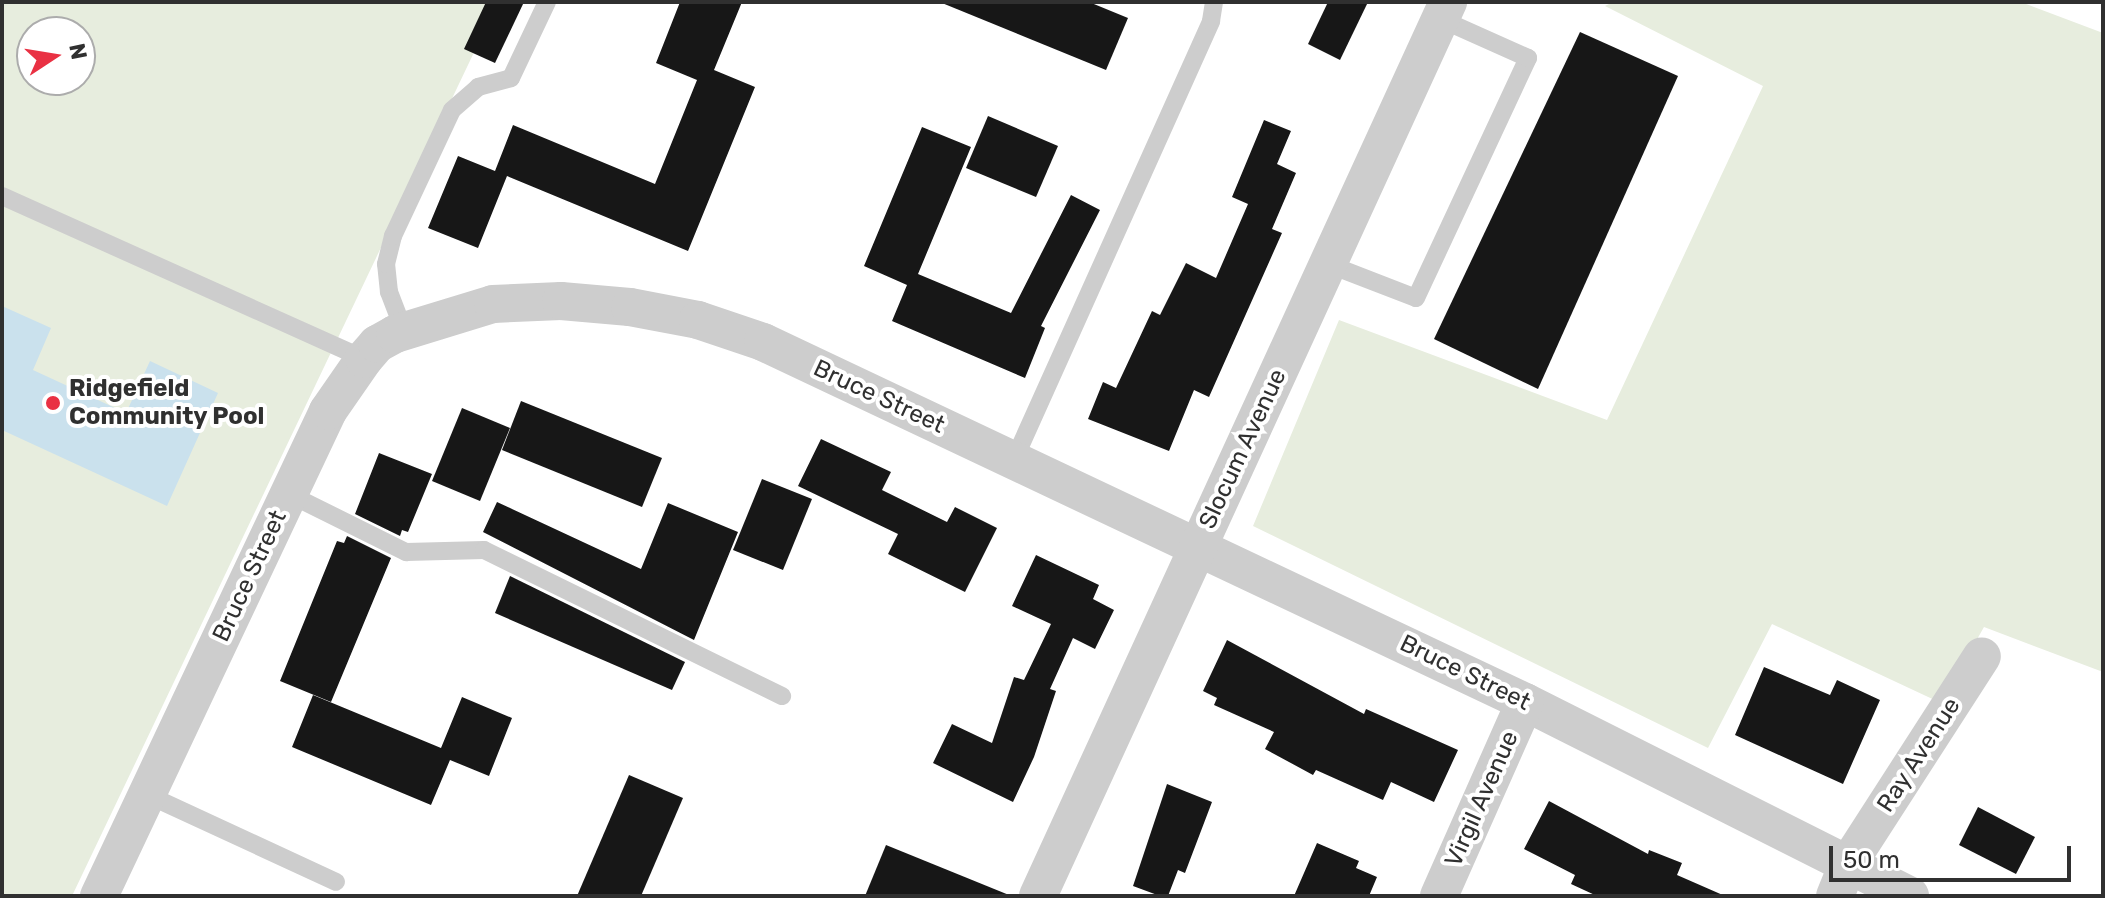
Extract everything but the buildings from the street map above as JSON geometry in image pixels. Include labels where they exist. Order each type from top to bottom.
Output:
[{"type":"street","name":"Slocum Avenue","points":[[1038,896],[1444,10]]},
{"type":"street","name":"Bruce Street","points":[[99,896],[328,411],[364,359],[377,344],[404,331],[493,304],[548,302],[630,307],[698,320],[763,342],[1525,702],[1841,880],[1910,896]]},
{"type":"street","name":"Ray Avenue","points":[[1841,880],[1982,656]]},
{"type":"street","name":"Virgil Avenue","points":[[1439,896],[1525,702]]},
{"type":"lane","points":[[404,331],[389,292],[386,264],[393,236],[452,110],[478,87],[511,78],[547,2]]},
{"type":"lane","points":[[1014,460],[1211,21],[1214,2]]},
{"type":"lane","points":[[1328,264],[1416,298],[1528,58],[1444,10]]},
{"type":"lane","points":[[2,196],[364,359]]},
{"type":"lane","points":[[289,494],[406,552],[484,550],[782,696]]},
{"type":"lane","points":[[148,795],[336,882]]},
{"type":"green space","points":[[2,2],[498,2],[72,896],[2,896]]},
{"type":"green space","points":[[1613,2],[2021,2],[2103,33],[2103,672],[1984,627],[1941,703],[1772,624],[1708,748],[1253,526],[1339,320],[1607,420],[1763,86],[1605,6]]},
{"type":"water","name":"Ridgefield Community Pool","points":[[2,306],[51,328],[33,370],[126,413],[150,361],[218,393],[167,506],[2,430]]},
{"type":"place","name":"Ridgefield Community Pool","points":[[53,403]]}]
